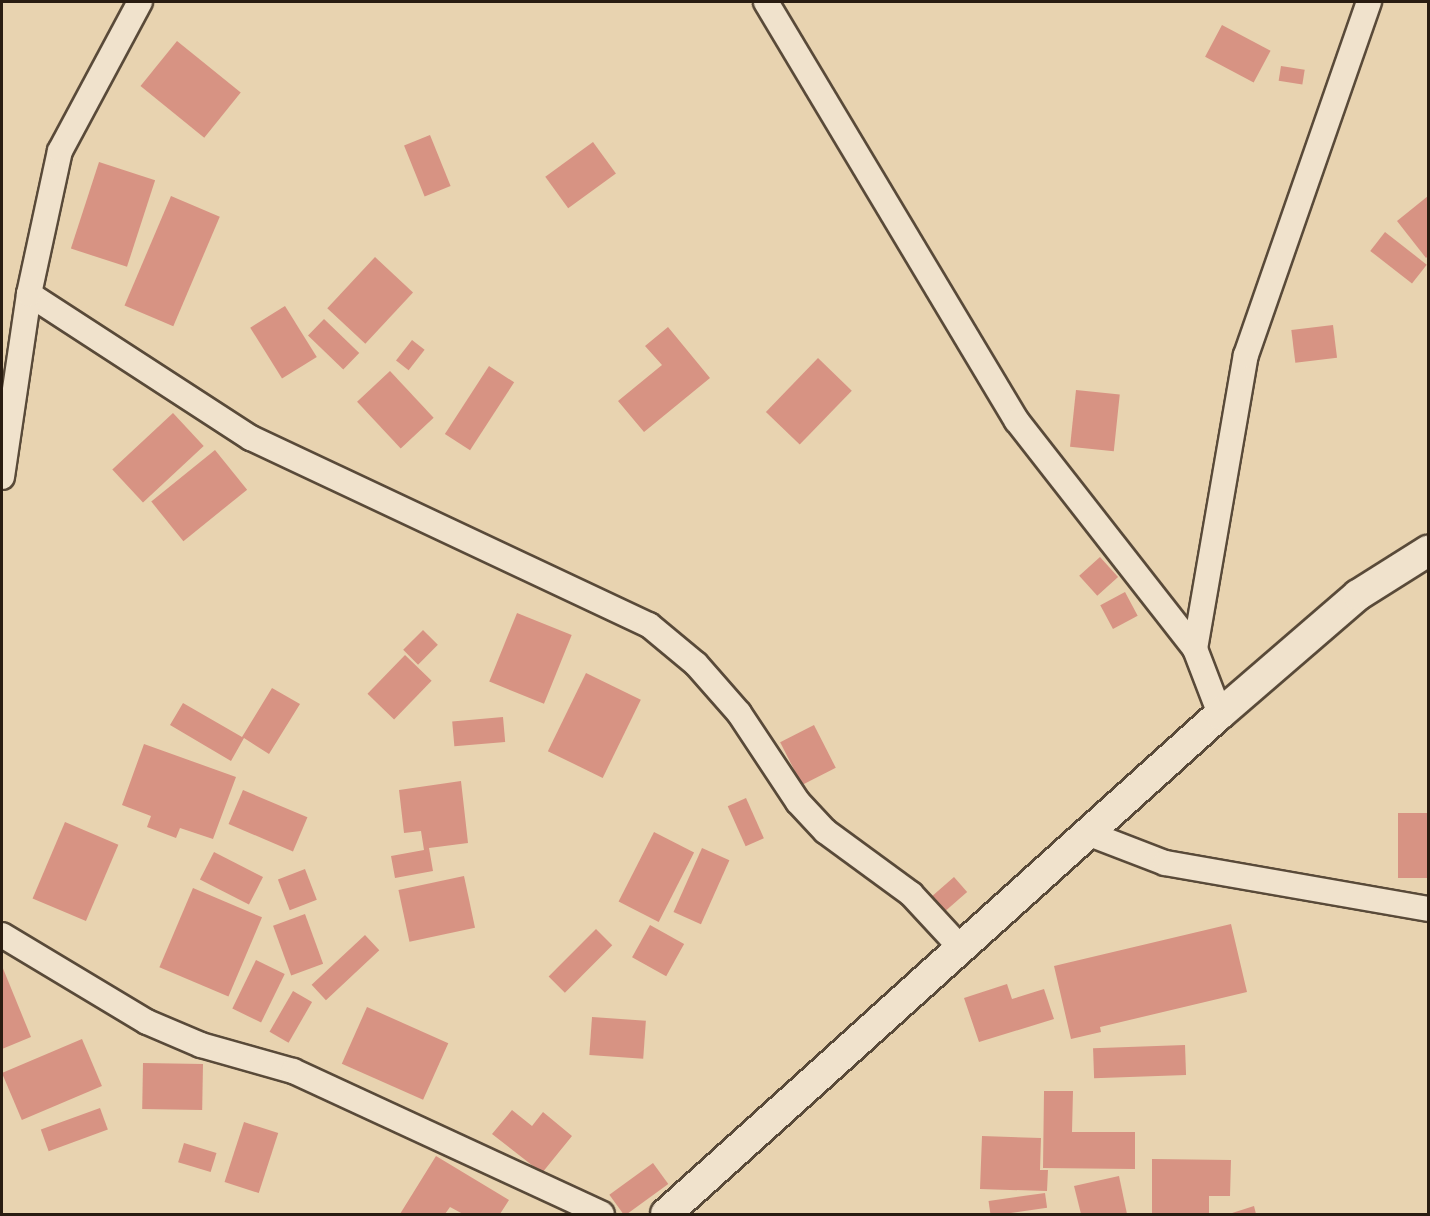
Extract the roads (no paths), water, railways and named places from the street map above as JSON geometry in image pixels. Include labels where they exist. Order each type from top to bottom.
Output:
[{"type":"street","points":[[2,477],[29,294],[60,151],[140,2]]},
{"type":"street","points":[[766,2],[1017,422],[1195,649],[1220,714]]},
{"type":"street","points":[[1195,649],[1246,355],[1369,2]]},
{"type":"street","points":[[29,294],[251,438],[649,626],[696,664],[739,713],[798,802],[825,831],[911,894],[961,948]]},
{"type":"street","points":[[666,1215],[1090,834],[1220,714],[1358,596],[1428,552]]},
{"type":"street","points":[[1090,834],[1165,863],[1428,909]]},
{"type":"street","points":[[2,934],[147,1022],[201,1045],[293,1071],[603,1215]]}]
